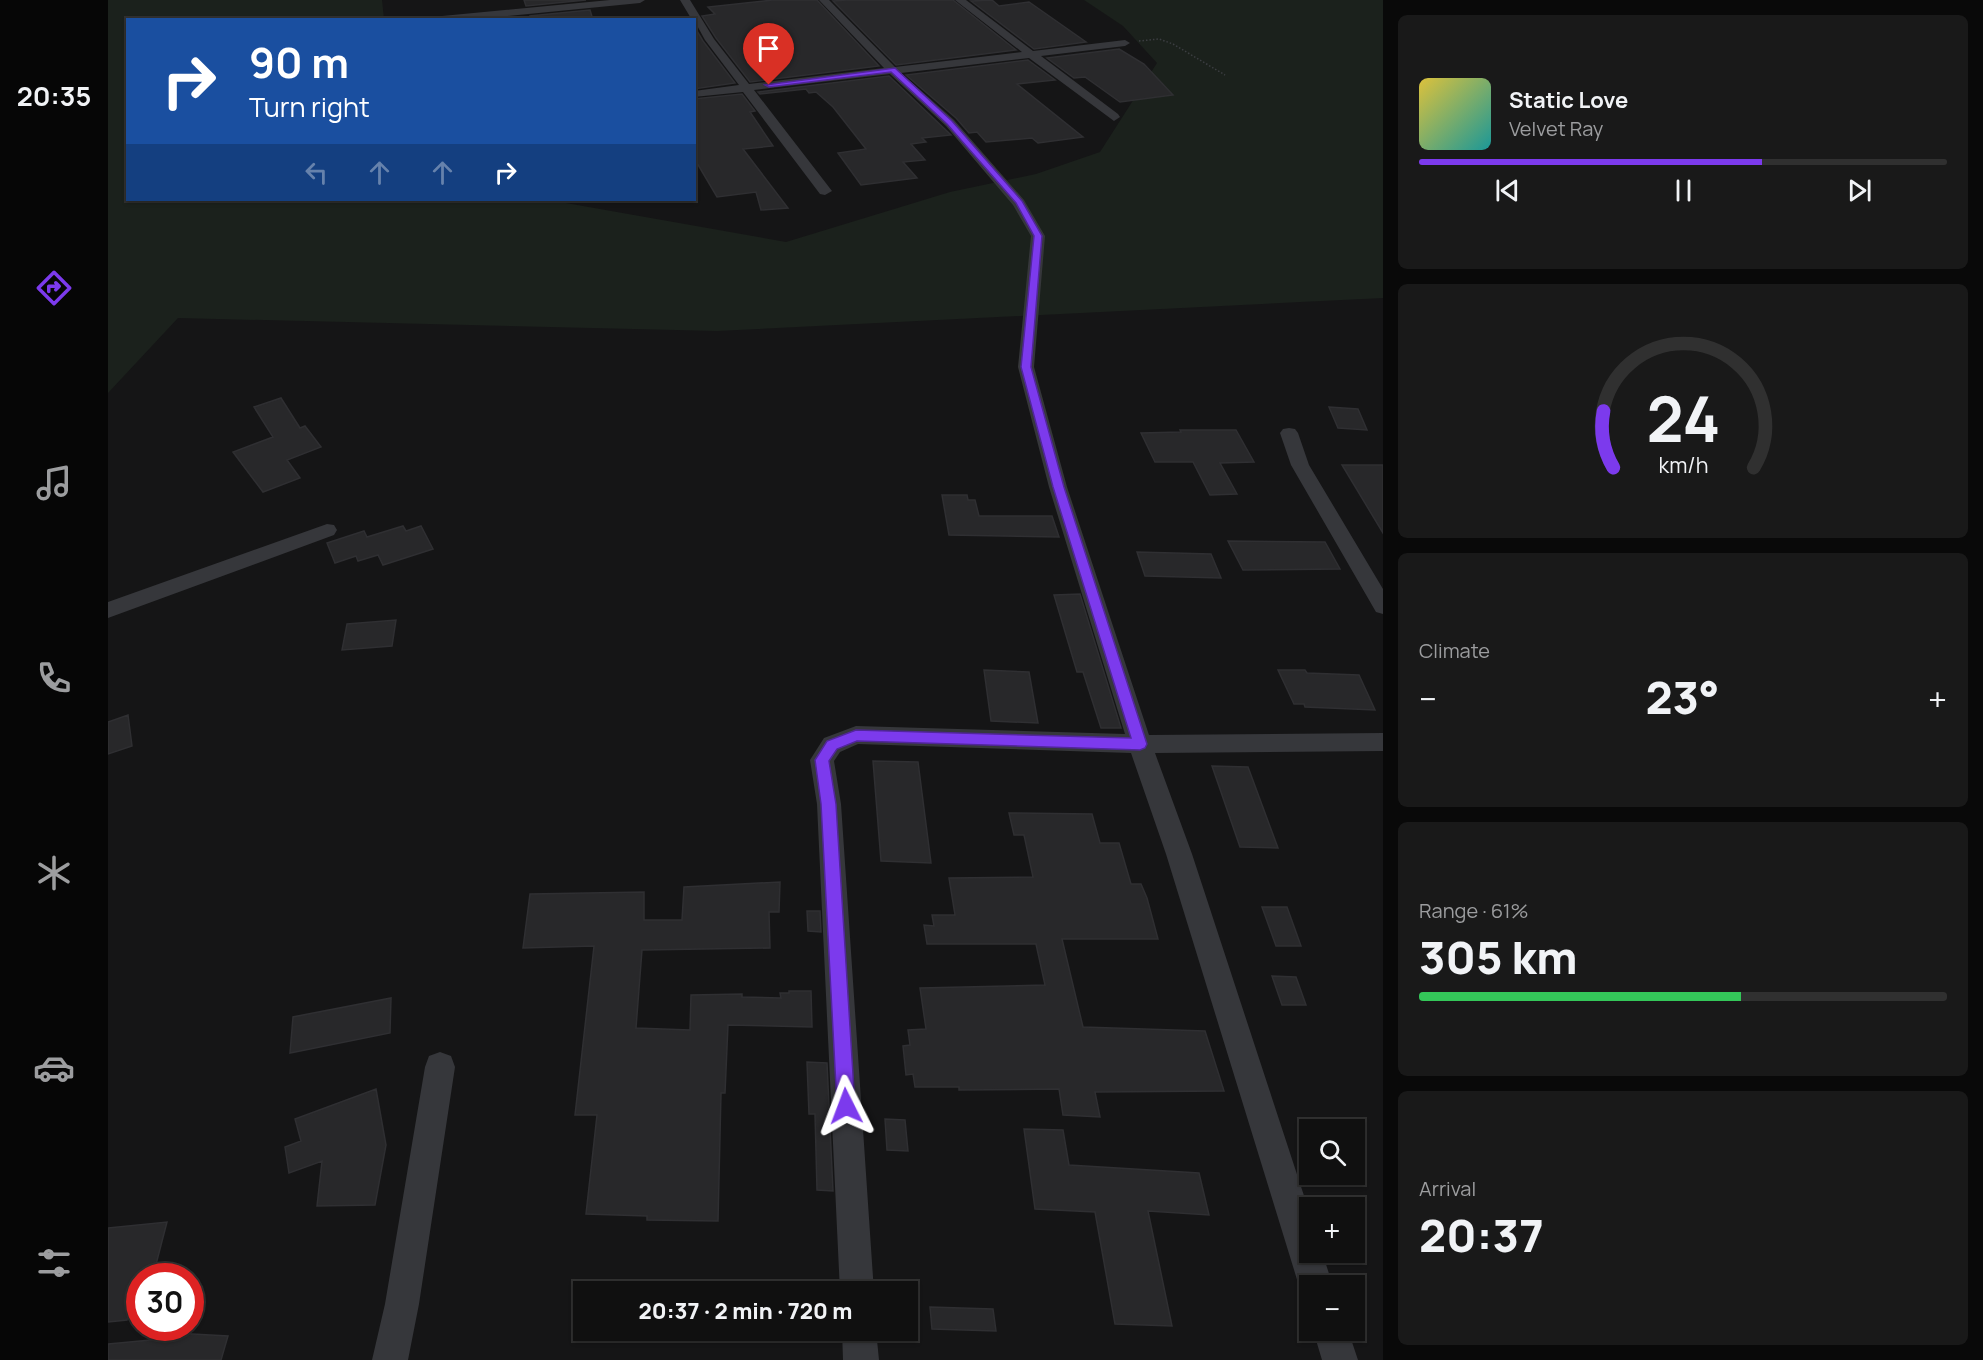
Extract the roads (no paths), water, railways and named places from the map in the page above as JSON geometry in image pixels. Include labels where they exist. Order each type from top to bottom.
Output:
[{"type":"street","points":[[494,0],[497,13]]},
{"type":"street","points":[[451,18],[640,0]]},
{"type":"street","points":[[685,0],[710,39],[825,191]]},
{"type":"street","points":[[824,0],[892,70],[950,123],[1019,202],[1038,236],[1026,367],[1058,487],[1140,744],[1179,854],[1313,1275]]},
{"type":"street","points":[[960,0],[1114,117]]},
{"type":"street","points":[[696,41],[710,39]]},
{"type":"street","points":[[696,93],[1125,43]]},
{"type":"street","points":[[1289,432],[1300,465],[1383,607]]},
{"type":"street","points":[[108,610],[327,530]]},
{"type":"street","points":[[856,1281],[829,804],[822,760],[832,745],[856,735],[1140,744],[1383,742]]},
{"type":"street","points":[[390,1360],[402,1304],[440,1067]]},
{"type":"street","points":[[860,1341],[861,1360]]},
{"type":"street","points":[[1334,1341],[1340,1360]]}]
